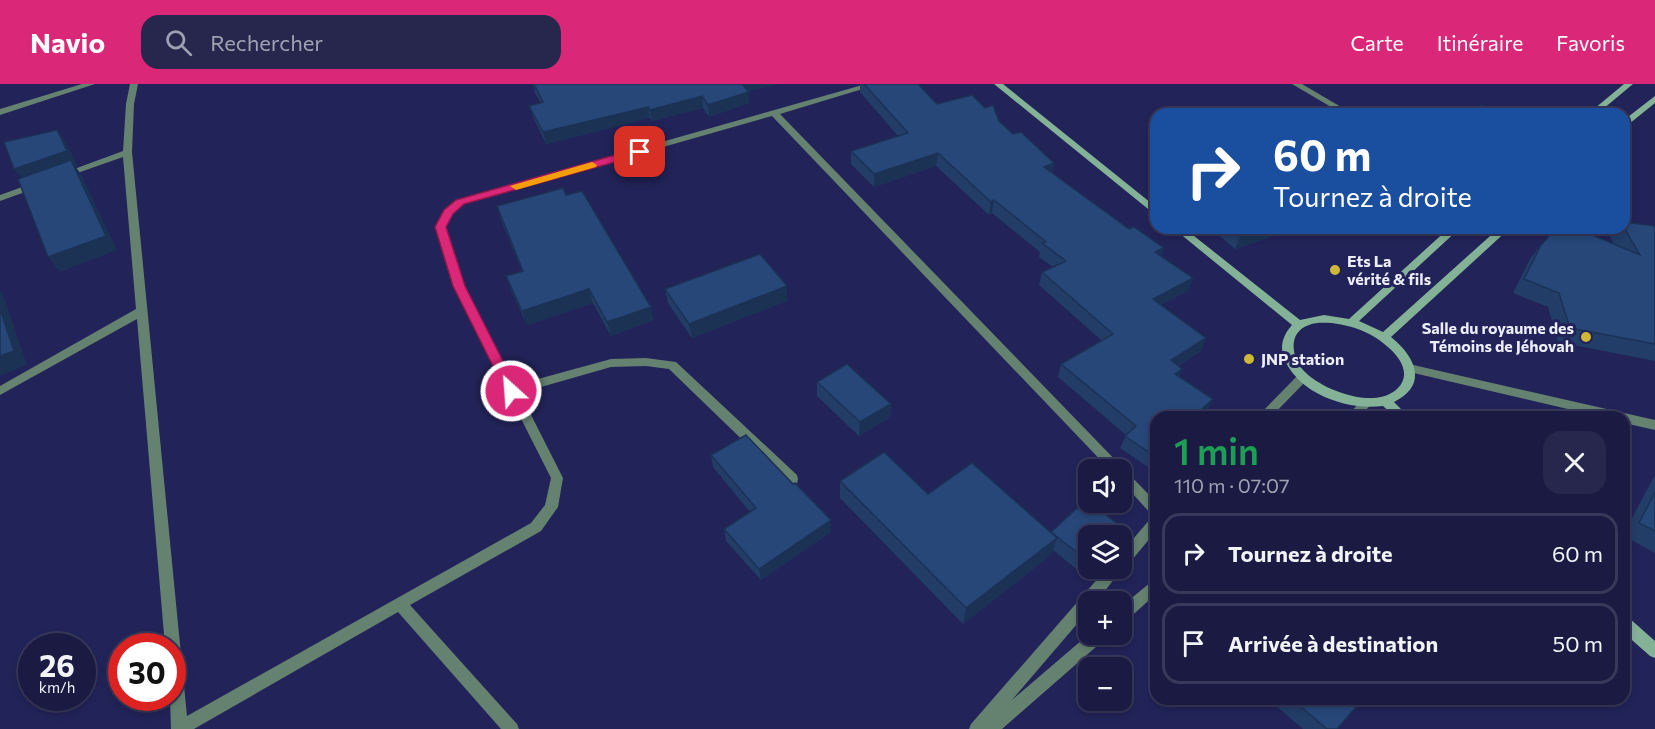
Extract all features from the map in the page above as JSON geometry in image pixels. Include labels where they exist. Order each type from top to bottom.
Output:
[{"type":"main road","points":[[998,84],[1150,205]]},
{"type":"main road","points":[[1599,108],[1629,84]]},
{"type":"main road","points":[[1630,120],[1655,99]]},
{"type":"main road","points":[[1185,234],[1299,325]]},
{"type":"main road","points":[[1352,322],[1448,234]]},
{"type":"main road","points":[[1384,337],[1498,234]]},
{"type":"main road","points":[[1332,319],[1352,322],[1384,337],[1400,352],[1409,368],[1408,382],[1400,394],[1385,401],[1367,402],[1333,395],[1304,378],[1291,362],[1286,348],[1289,334],[1299,325],[1314,320],[1332,319]]},
{"type":"main road","points":[[1385,401],[1396,411]]},
{"type":"main road","points":[[1630,628],[1655,651]]},
{"type":"street","points":[[0,112],[91,84]]},
{"type":"street","points":[[134,84],[130,104],[127,152],[180,728],[536,527],[551,507],[557,478],[459,286],[441,227],[448,212],[460,202],[875,84]]},
{"type":"street","points":[[1296,84],[1338,108]]},
{"type":"street","points":[[775,114],[1107,459]]},
{"type":"street","points":[[53,179],[127,152]]},
{"type":"street","points":[[0,198],[42,182]]},
{"type":"street","points":[[1630,232],[1655,237]]},
{"type":"street","points":[[0,391],[140,312]]},
{"type":"street","points":[[511,391],[611,363],[646,362],[672,365],[792,479]]},
{"type":"street","points":[[1409,368],[1597,411]]},
{"type":"street","points":[[1269,411],[1304,378]]},
{"type":"street","points":[[1358,411],[1367,402]]},
{"type":"street","points":[[1630,419],[1655,424]]},
{"type":"street","points":[[1132,485],[1150,504]]},
{"type":"street","points":[[1132,550],[1150,529]]},
{"type":"street","points":[[977,729],[1107,579]]},
{"type":"street","points":[[1132,606],[1150,591]]},
{"type":"street","points":[[400,604],[511,729]]},
{"type":"street","points":[[990,729],[1087,645]]},
{"type":"building","points":[[534,84],[742,84],[749,92],[708,105],[702,96],[650,110],[648,107],[543,132],[529,106],[543,102]]},
{"type":"building","points":[[864,84],[918,84],[937,104],[972,95],[985,108],[993,105],[999,121],[1013,134],[1021,132],[1054,163],[1044,167],[1129,229],[1134,227],[1164,248],[1155,252],[1193,278],[1153,299],[1206,338],[1171,360],[1182,369],[1175,374],[1213,399],[1200,411],[1150,411],[1150,453],[1125,436],[1136,426],[1061,364],[1113,334],[1042,272],[1066,261],[994,200],[991,202],[938,153],[874,174],[851,151],[908,133]]},
{"type":"building","points":[[57,130],[67,151],[14,169],[4,142]]},
{"type":"building","points":[[71,160],[106,236],[48,257],[18,179]]},
{"type":"building","points":[[563,188],[566,195],[582,191],[651,307],[607,322],[589,289],[522,311],[506,276],[523,271],[497,206]]},
{"type":"building","points":[[1630,223],[1655,226],[1655,344],[1570,328],[1559,293],[1524,279],[1541,245],[1551,234],[1590,234],[1640,255],[1628,234],[1630,234]]},
{"type":"building","points":[[760,254],[787,286],[689,324],[665,289]]},
{"type":"building","points":[[0,309],[14,351],[0,356]]},
{"type":"building","points":[[847,364],[891,404],[860,422],[817,382]]},
{"type":"building","points":[[746,435],[831,520],[759,569],[724,529],[756,508],[711,455]]},
{"type":"building","points":[[884,452],[928,494],[972,463],[1057,538],[966,608],[840,481]]},
{"type":"building","points":[[1655,492],[1655,531],[1639,523]]},
{"type":"building","points":[[1078,507],[1078,513],[1103,513],[1119,525],[1078,525],[1078,553],[1051,532]]},
{"type":"building","points":[[1299,705],[1358,705],[1337,729],[1327,729]]},
{"type":"slow traffic","points":[[516,186],[592,165]]},
{"type":"place","name":"Ets La vérité & fils","points":[[1335,270]]},
{"type":"place","name":"Salle du royaume des Témoins de Jéhovah","points":[[1586,337]]},
{"type":"place","name":"JNP station","points":[[1249,359]]},
{"type":"route","points":[[511,391],[459,286],[441,227],[448,212],[460,202],[640,152]]}]
